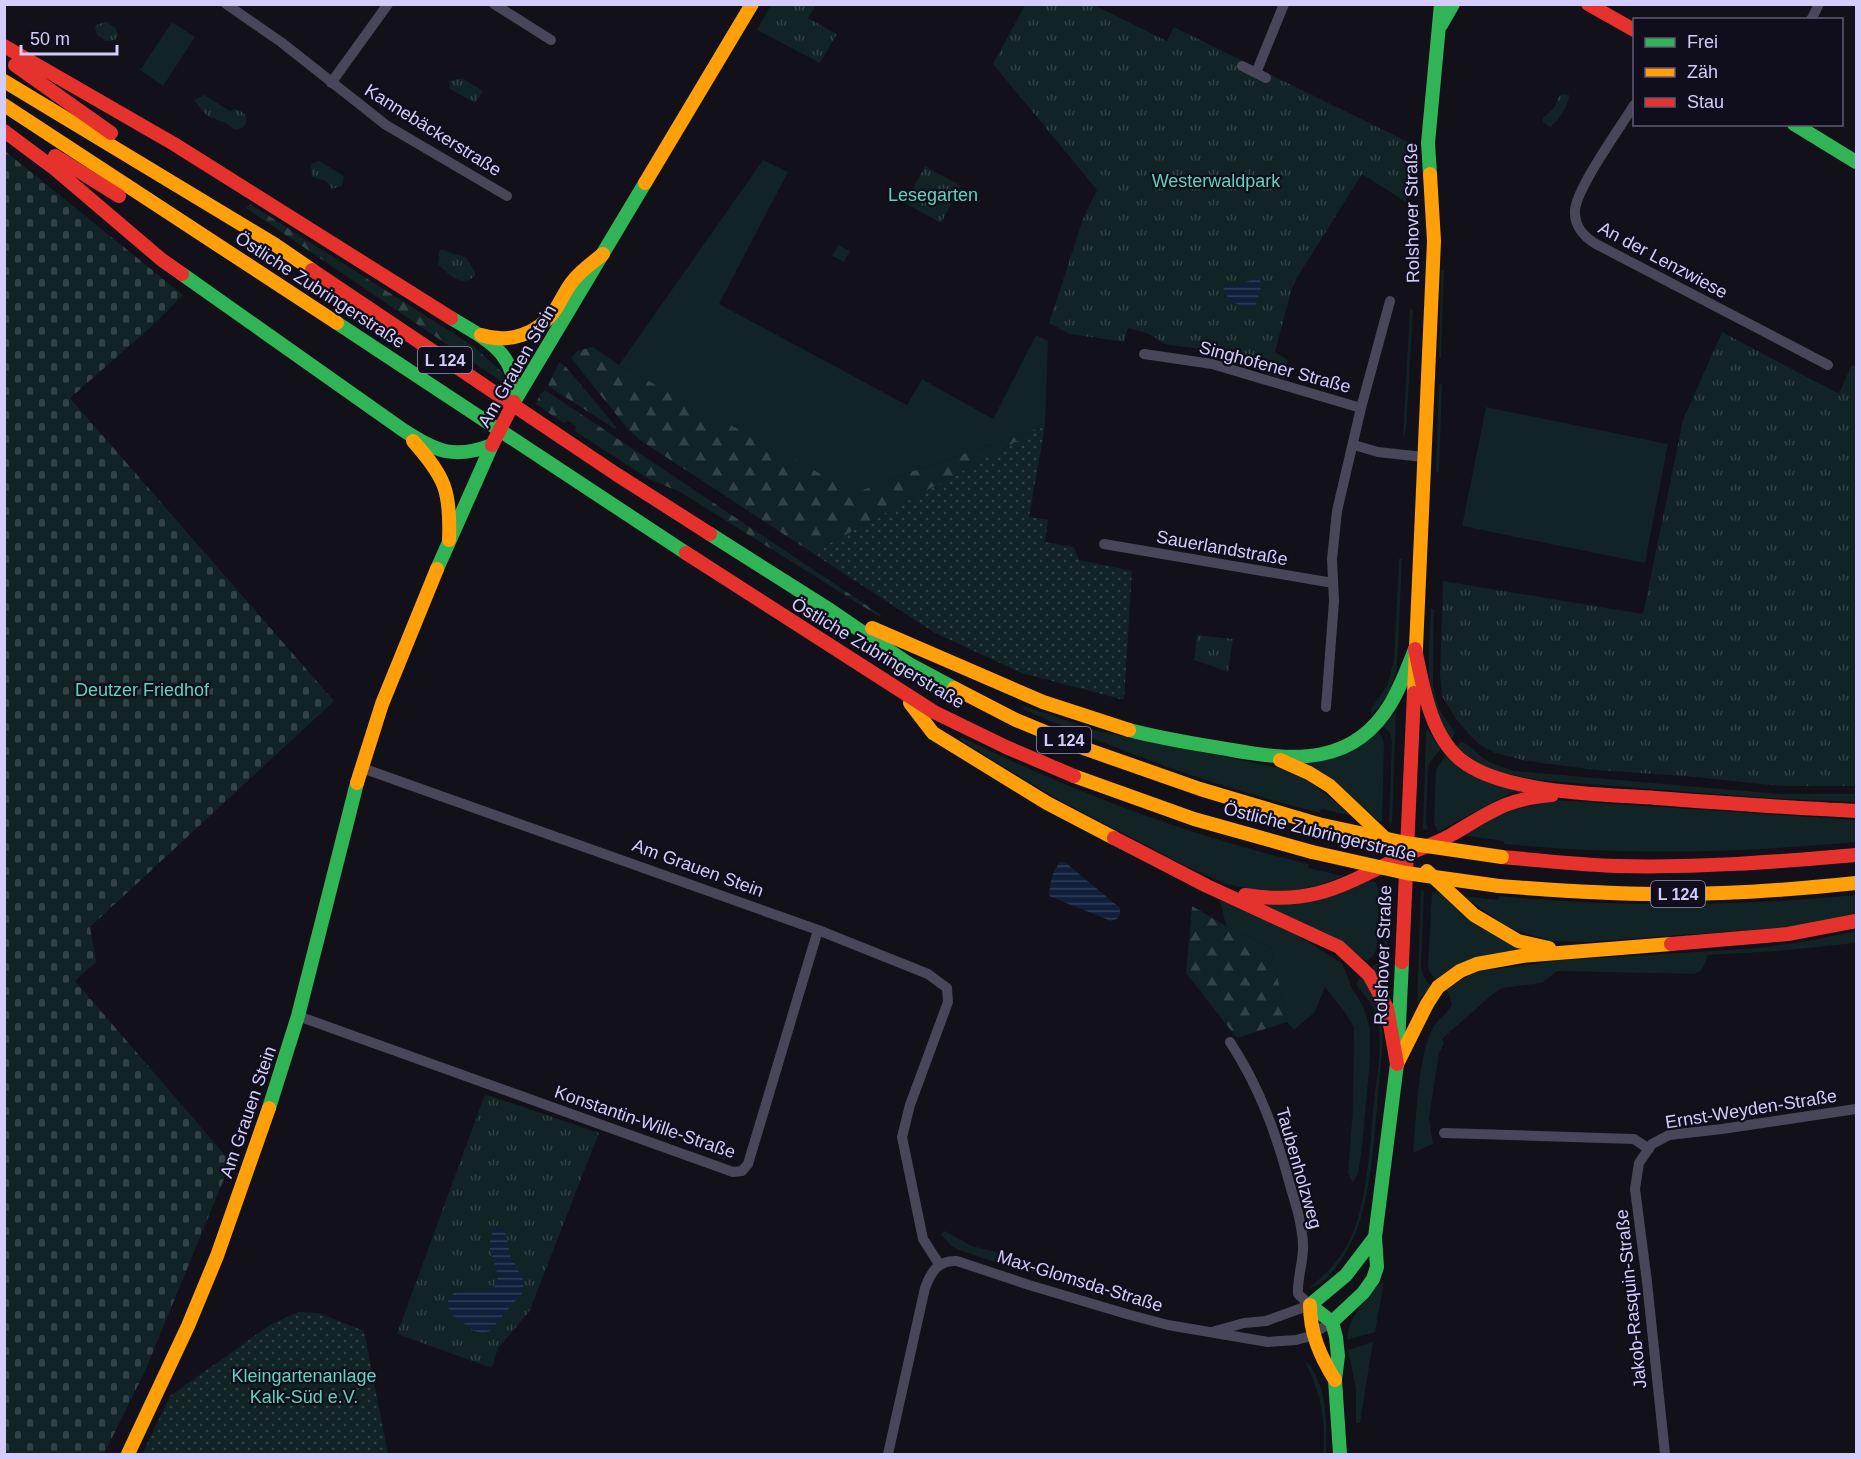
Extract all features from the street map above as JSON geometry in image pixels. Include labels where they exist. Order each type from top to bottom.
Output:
[{"type":"main road","name":"Am Grauen Stein","points":[[128,1455],[188,1326],[217,1256],[283,1068],[362,768],[382,704],[449,540],[514,402],[752,4]]},
{"type":"main road","name":"Rolshover Straße","points":[[1332,1322],[1369,1285],[1376,1272],[1378,1256],[1375,1237],[1397,1064],[1434,241],[1428,143],[1441,4]]},
{"type":"main road","points":[[1439,27],[1453,4]]},
{"type":"main road","points":[[1588,4],[1633,29]]},
{"type":"main road","points":[[4,46],[174,144],[502,352],[512,365],[516,384],[514,402]]},
{"type":"main road","name":"L 124","points":[[4,58],[274,244]]},
{"type":"main road","name":"Östliche Zubringerstraße","points":[[4,81],[274,244],[616,474],[830,610],[909,664],[1016,720],[1086,749],[1200,789],[1318,824],[1406,843],[1581,864],[1667,866],[1781,862],[1857,855]]},
{"type":"main road","name":"Östliche Zubringerstraße","points":[[4,105],[553,464],[668,542],[902,692],[955,722],[1077,777],[1194,819],[1312,852],[1406,873],[1499,885],[1676,894],[1781,891],[1857,883]]},
{"type":"main road","points":[[4,125],[248,276],[322,314]]},
{"type":"main road","points":[[1797,126],[1857,162]]},
{"type":"main road","points":[[4,131],[55,169],[162,260],[403,430],[430,447],[449,453],[470,454],[492,445]]},
{"type":"main road","points":[[468,329],[490,339],[518,338],[542,324],[553,312],[574,279],[603,254]]},
{"type":"main road","points":[[403,430],[422,450],[447,485],[451,507],[449,540]]},
{"type":"main road","points":[[830,610],[997,684],[1073,713],[1150,736],[1274,757],[1317,756],[1345,747],[1377,724],[1394,701],[1415,649]]},
{"type":"main road","points":[[1415,649],[1427,702],[1446,742],[1462,761],[1488,776],[1587,793],[1765,807],[1857,811]]},
{"type":"main road","points":[[902,692],[933,733],[1047,803],[1207,886],[1339,947],[1369,975],[1387,1008],[1397,1064]]},
{"type":"main road","points":[[1274,757],[1309,773],[1330,786],[1377,832],[1437,880],[1474,915],[1518,941],[1552,948],[1588,951]]},
{"type":"main road","points":[[1207,886],[1268,900],[1308,897],[1369,874],[1405,855],[1439,841],[1496,807],[1528,797],[1587,793]]},
{"type":"main road","points":[[1397,1064],[1438,987],[1460,971],[1477,964],[1501,959],[1788,934],[1857,921]]},
{"type":"main road","name":"Rolshover Straße","points":[[1310,1305],[1334,1288],[1364,1254],[1375,1237]]},
{"type":"main road","points":[[1310,1305],[1332,1322],[1338,1356],[1335,1380],[1340,1455]]},
{"type":"main road","points":[[1310,1305],[1309,1319],[1319,1354],[1335,1380]]},
{"type":"street","name":"Kannebäckerstraße","points":[[226,4],[281,42],[386,125],[507,196]]},
{"type":"street","points":[[331,83],[388,4]]},
{"type":"street","points":[[494,4],[551,40]]},
{"type":"street","points":[[1242,66],[1261,75],[1284,4]]},
{"type":"street","points":[[1813,18],[1819,4]]},
{"type":"street","name":"An der Lenzwiese","points":[[1633,108],[1578,194],[1575,212],[1578,228],[1585,238],[1828,365]]},
{"type":"street","name":"Rolshover Straße","points":[[1326,707],[1334,601],[1332,559],[1338,511],[1361,408],[1390,301]]},
{"type":"street","name":"Singhofener Straße","points":[[1144,354],[1212,364],[1361,408]]},
{"type":"street","points":[[1353,445],[1378,452],[1423,457]]},
{"type":"street","name":"Sauerlandstraße","points":[[1104,544],[1333,583]]},
{"type":"street","name":"Am Grauen Stein","points":[[362,768],[818,930]]},
{"type":"street","points":[[818,930],[928,974],[947,988],[948,1002],[910,1106],[902,1137],[923,1239],[939,1264],[931,1273],[923,1295],[888,1455]]},
{"type":"street","name":"Konstantin-Wille-Straße","points":[[298,1016],[733,1172],[742,1171],[748,1164],[818,930]]},
{"type":"street","name":"Taubenholzweg","points":[[1230,1042],[1246,1066],[1278,1140],[1299,1214],[1303,1243],[1298,1294],[1310,1305]]},
{"type":"street","name":"Ernst-Weyden-Straße","points":[[1443,1132],[1634,1139],[1650,1147],[1669,1135],[1857,1109]]},
{"type":"street","name":"Jakob-Rasquin-Straße","points":[[1650,1147],[1639,1163],[1635,1189],[1665,1455]]},
{"type":"street","name":"Max-Glomsda-Straße","points":[[939,1264],[947,1260],[957,1261],[1029,1285],[1168,1325],[1268,1342],[1296,1340],[1313,1334],[1332,1322]]},
{"type":"street","name":"Max-Glomsda-Straße","points":[[1212,1332],[1244,1323],[1266,1321],[1310,1305]]},
{"type":"green space","points":[[771,5],[816,5],[808,18],[837,34],[820,63],[757,30]]},
{"type":"green space","name":"Westerwaldpark","points":[[1025,5],[1094,5],[1167,41],[1174,27],[1412,144],[1406,202],[1362,174],[1298,276],[1291,291],[1275,352],[1288,360],[1284,379],[1262,372],[1257,359],[1212,350],[1167,345],[1149,334],[1128,328],[1124,342],[1070,334],[1049,323],[1084,216],[1097,190],[993,64]]},
{"type":"green space","points":[[106,22],[116,28],[118,35],[115,40],[106,41],[97,35],[96,25]]},
{"type":"green space","points":[[172,22],[195,37],[163,86],[140,70]]},
{"type":"green space","points":[[462,78],[483,91],[475,103],[450,89],[449,81]]},
{"type":"green space","points":[[204,95],[230,111],[236,109],[244,113],[245,124],[235,130],[226,123],[207,116],[194,100]]},
{"type":"green space","points":[[1560,95],[1569,95],[1567,103],[1560,117],[1550,127],[1543,122],[1543,118],[1554,108]]},
{"type":"green space","name":"Deutzer Friedhof","points":[[5,151],[183,295],[151,327],[70,398],[334,701],[90,927],[96,962],[75,981],[231,1162],[145,1371],[104,1454],[5,1454]]},
{"type":"green space","points":[[763,160],[788,172],[719,304],[907,405],[922,379],[993,419],[1036,335],[1048,341],[1045,426],[893,478],[856,494],[619,365]]},
{"type":"green space","points":[[319,161],[344,176],[342,186],[332,189],[326,181],[312,177],[311,164]]},
{"type":"green space","name":"Lesegarten","points":[[925,166],[961,186],[941,223],[905,203]]},
{"type":"green space","points":[[250,204],[473,346],[502,372],[508,386],[246,208]]},
{"type":"green space","points":[[838,245],[850,251],[844,262],[832,256]]},
{"type":"green space","points":[[441,250],[466,257],[475,276],[465,281],[451,276],[438,264]]},
{"type":"green space","points":[[1441,270],[1444,270],[1441,358],[1439,358]]},
{"type":"green space","points":[[1410,309],[1413,310],[1406,430],[1403,437]]},
{"type":"green space","points":[[1722,332],[1839,394],[1851,366],[1856,365],[1856,786],[1781,786],[1596,770],[1527,761],[1495,753],[1480,745],[1456,719],[1442,696],[1440,674],[1443,581],[1643,614],[1683,420]]},
{"type":"green space","points":[[593,347],[619,365],[856,493],[1045,426],[827,545],[817,556],[640,440],[627,428],[571,358],[577,351]]},
{"type":"green space","points":[[559,362],[566,367],[617,428],[615,429],[548,386]]},
{"type":"green space","points":[[1439,384],[1442,384],[1439,472],[1436,472]]},
{"type":"green space","points":[[545,390],[881,615],[880,617],[680,492],[647,478],[575,431],[576,426],[568,421],[563,423],[536,404],[540,394]]},
{"type":"green space","points":[[1486,407],[1668,444],[1645,563],[1462,526]]},
{"type":"green space","points":[[1045,426],[1029,517],[1048,520],[1045,542],[1074,547],[1079,560],[1132,571],[1124,700],[1022,673],[935,633],[817,556],[827,545]]},
{"type":"green space","points":[[1399,559],[1402,559],[1397,669],[1389,694],[1371,715],[1371,709],[1387,686],[1394,660]]},
{"type":"green space","points":[[1431,609],[1434,609],[1433,686],[1439,709],[1455,733],[1450,741],[1441,726],[1431,694],[1429,661]]},
{"type":"green space","points":[[1197,635],[1233,639],[1228,672],[1194,660]]},
{"type":"green space","points":[[1024,706],[1098,731],[1280,768],[1309,781],[1352,816],[1321,809],[1320,813],[1282,803],[1170,768],[1023,709]]},
{"type":"green space","points":[[1396,713],[1392,824],[1389,823],[1392,741],[1390,733],[1383,726]]},
{"type":"green space","points":[[1428,730],[1441,749],[1430,762],[1428,769],[1426,822],[1428,830],[1423,829],[1426,731]]},
{"type":"green space","points":[[1378,732],[1384,744],[1382,821],[1303,763]]},
{"type":"green space","points":[[961,737],[1045,776],[1131,810],[1219,840],[1309,864],[1308,868],[1343,876],[1324,884],[1297,890],[1260,891],[1226,884],[1186,866],[1059,800],[960,740]]},
{"type":"green space","points":[[1461,742],[1470,746],[1490,762],[1515,771],[1780,794],[1856,794],[1856,802],[1768,798],[1537,780],[1489,770],[1455,747]]},
{"type":"green space","points":[[1446,755],[1516,790],[1438,832],[1434,823],[1436,770]]},
{"type":"green space","points":[[1557,800],[1856,820],[1856,842],[1724,851],[1637,852],[1504,844],[1504,841],[1461,835],[1500,813]]},
{"type":"green space","points":[[1364,880],[1375,882],[1379,890],[1377,948],[1367,961],[1263,904]]},
{"type":"green space","points":[[1386,884],[1390,885],[1385,987],[1372,967],[1380,961],[1384,952]]},
{"type":"green space","points":[[1421,890],[1424,891],[1421,967],[1431,987],[1417,1002]]},
{"type":"green space","points":[[1432,892],[1442,893],[1528,949],[1437,981],[1429,971],[1428,963]]},
{"type":"green space","points":[[1856,895],[1856,914],[1803,926],[1587,942],[1552,941],[1509,928],[1463,896],[1498,900],[1499,896],[1544,900],[1678,904]]},
{"type":"green space","points":[[1220,900],[1295,934],[1342,963],[1351,986],[1364,1008],[1370,1029],[1370,1059],[1362,1148],[1358,1173],[1353,1183],[1348,1173],[1353,1108],[1354,1027],[1325,987],[1315,1012],[1294,1030],[1287,1022],[1271,947],[1226,926]]},
{"type":"green space","points":[[1192,906],[1226,926],[1271,947],[1287,1022],[1237,1038],[1186,973]]},
{"type":"green space","points":[[1856,931],[1856,943],[1708,955],[1702,970],[1695,974],[1557,971],[1542,983],[1502,988],[1442,1039],[1444,1043],[1439,1054],[1429,1118],[1433,1144],[1413,1153],[1418,1090],[1427,1043],[1433,1027],[1452,1005],[1446,990],[1473,972],[1564,960],[1760,948]]},
{"type":"green space","points":[[1362,974],[1377,1007],[1382,1036],[1371,1171],[1360,1221],[1353,1239],[1341,1260],[1326,1279],[1309,1288],[1334,1264],[1348,1243],[1362,1204],[1365,1187],[1378,1070],[1379,1029],[1376,1014],[1356,984]]},
{"type":"green space","points":[[485,1094],[599,1133],[529,1312],[498,1348],[492,1368],[397,1334]]},
{"type":"green space","points":[[945,1231],[972,1246],[996,1252],[1009,1260],[1070,1274],[1069,1277],[1016,1269],[959,1250],[951,1246],[941,1234]]},
{"type":"green space","points":[[1384,1282],[1375,1332],[1347,1340],[1349,1327],[1356,1314],[1370,1294]]},
{"type":"green space","name":"Kleingartenanlage Kalk-Süd e.V.","points":[[298,1312],[319,1313],[364,1331],[388,1454],[142,1454],[170,1396],[270,1325]]},
{"type":"green space","points":[[1373,1342],[1360,1423],[1356,1423],[1356,1389],[1348,1350]]},
{"type":"green space","points":[[1307,1362],[1323,1394],[1326,1454],[1323,1454],[1324,1431],[1321,1408]]},
{"type":"water","points":[[1258,276],[1262,284],[1255,307],[1236,303],[1223,289],[1226,286],[1242,284]]},
{"type":"water","points":[[1060,862],[1066,863],[1120,908],[1117,919],[1111,921],[1049,896],[1052,878]]},
{"type":"water","points":[[500,1227],[506,1234],[510,1255],[524,1281],[522,1293],[490,1331],[481,1333],[474,1331],[451,1314],[448,1300],[454,1293],[493,1289],[497,1272],[490,1241],[493,1230]]},
{"type":"traffic: fast","points":[[1430,174],[1428,143],[1441,4]]},
{"type":"traffic: fast","points":[[1441,25],[1453,4]]},
{"type":"traffic: fast","points":[[1797,126],[1856,162]]},
{"type":"traffic: fast","points":[[514,402],[645,183]]},
{"type":"traffic: fast","points":[[182,274],[403,430],[425,443],[435,448],[455,452],[478,450],[492,445]]},
{"type":"traffic: fast","points":[[451,318],[488,341],[506,360],[514,385],[514,402]]},
{"type":"traffic: fast","points":[[337,323],[686,553]]},
{"type":"traffic: fast","points":[[437,569],[492,445]]},
{"type":"traffic: fast","points":[[710,534],[830,610],[909,664],[954,688]]},
{"type":"traffic: fast","points":[[1129,730],[1255,754],[1300,757],[1321,754],[1341,748],[1359,738],[1376,724],[1395,697],[1415,649]]},
{"type":"traffic: fast","points":[[269,1108],[298,1016],[357,783]]},
{"type":"traffic: fast","points":[[1332,1322],[1363,1293],[1373,1279],[1377,1267],[1375,1237],[1397,1064],[1402,962]]},
{"type":"traffic: fast","points":[[1310,1305],[1346,1275],[1375,1237]]},
{"type":"traffic: fast","points":[[1310,1305],[1332,1322],[1336,1337],[1338,1356],[1335,1380],[1340,1454]]},
{"type":"traffic: slow","points":[[645,183],[752,4]]},
{"type":"traffic: slow","points":[[4,81],[274,244],[312,270]]},
{"type":"traffic: slow","points":[[4,105],[337,323]]},
{"type":"traffic: slow","points":[[1414,693],[1434,241],[1430,174]]},
{"type":"traffic: slow","points":[[481,335],[502,338],[531,331],[555,310],[575,278],[603,254]]},
{"type":"traffic: slow","points":[[413,441],[439,475],[444,486],[449,509],[449,540]]},
{"type":"traffic: slow","points":[[357,783],[382,704],[437,569]]},
{"type":"traffic: slow","points":[[872,628],[1043,702],[1129,730]]},
{"type":"traffic: slow","points":[[954,688],[1016,720],[1086,749],[1200,789],[1318,824]]},
{"type":"traffic: slow","points":[[910,703],[933,733],[1047,803],[1114,838]]},
{"type":"traffic: slow","points":[[1280,760],[1309,773],[1330,786],[1389,842]]},
{"type":"traffic: slow","points":[[1074,776],[1194,819],[1312,852]]},
{"type":"traffic: slow","points":[[1318,824],[1406,843],[1502,857]]},
{"type":"traffic: slow","points":[[1312,852],[1406,873],[1499,886]]},
{"type":"traffic: slow","points":[[1427,871],[1474,915],[1518,941],[1549,948]]},
{"type":"traffic: slow","points":[[1499,886],[1596,893],[1705,894],[1856,883]]},
{"type":"traffic: slow","points":[[1397,1064],[1438,987],[1460,971],[1477,964],[1522,956],[1671,944]]},
{"type":"traffic: slow","points":[[128,1454],[188,1326],[217,1256],[269,1108]]},
{"type":"traffic: slow","points":[[1310,1305],[1317,1344],[1335,1380]]},
{"type":"traffic: jam","points":[[1588,4],[1633,29]]},
{"type":"traffic: jam","points":[[4,46],[174,144],[451,318]]},
{"type":"traffic: jam","points":[[15,65],[111,133]]},
{"type":"traffic: jam","points":[[4,131],[55,169],[162,260],[182,274]]},
{"type":"traffic: jam","points":[[55,156],[119,196]]},
{"type":"traffic: jam","points":[[312,270],[616,474],[710,534]]},
{"type":"traffic: jam","points":[[492,445],[514,402]]},
{"type":"traffic: jam","points":[[686,553],[934,712],[1006,747],[1074,776]]},
{"type":"traffic: jam","points":[[1415,649],[1429,709],[1450,750],[1479,771],[1502,780],[1527,786],[1582,793],[1856,811]]},
{"type":"traffic: jam","points":[[1402,962],[1414,693]]},
{"type":"traffic: jam","points":[[1245,895],[1290,898],[1327,891],[1445,838],[1510,803],[1552,795]]},
{"type":"traffic: jam","points":[[1114,838],[1207,886],[1339,947],[1369,975],[1387,1008],[1397,1064]]},
{"type":"traffic: jam","points":[[1502,857],[1588,865],[1677,866],[1856,855]]},
{"type":"traffic: jam","points":[[1671,944],[1788,934],[1856,921]]}]
